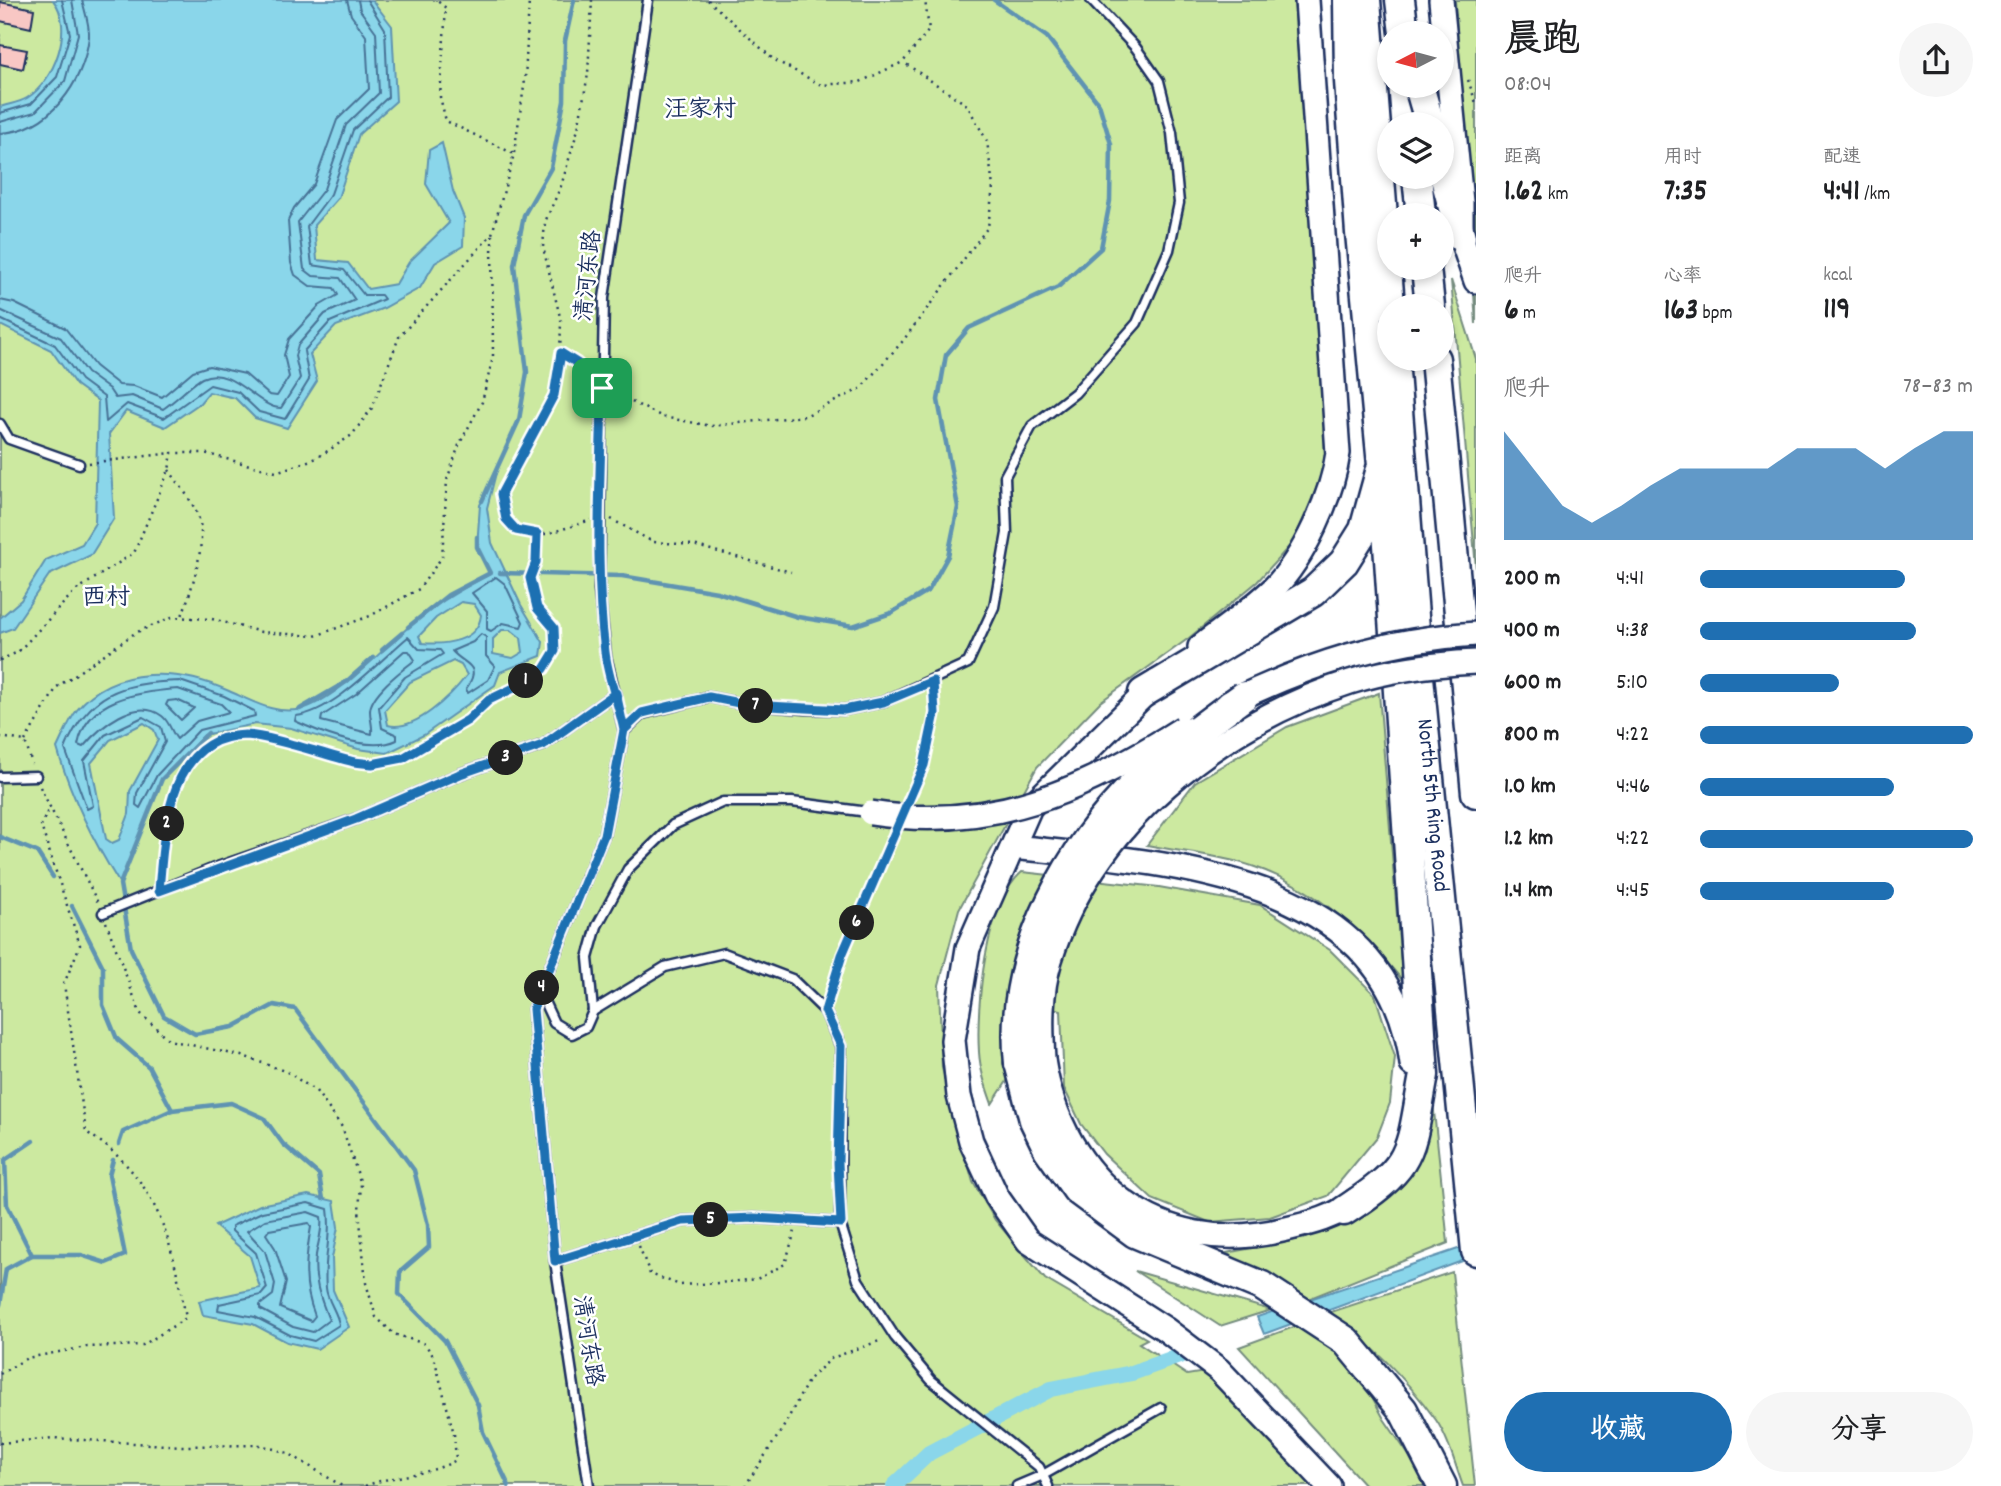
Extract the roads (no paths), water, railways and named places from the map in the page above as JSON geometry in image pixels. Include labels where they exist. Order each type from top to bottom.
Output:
[{"type":"highway","points":[[1344,1211],[1377,1189],[1405,1161],[1411,1146],[1424,1075],[1382,465],[1349,81],[1348,0]]},
{"type":"highway","points":[[1366,0],[1389,294]]},
{"type":"highway","points":[[1400,0],[1403,21]]},
{"type":"highway","points":[[1448,189],[1461,237]]},
{"type":"highway","name":"North 5th Ring Road","points":[[1395,371],[1418,667],[1475,1240]]},
{"type":"highway","name":"North 5th Ring Road","points":[[1436,371],[1476,793]]},
{"type":"highway","points":[[1143,693],[1313,592],[1336,570],[1364,530],[1382,465]]},
{"type":"highway","points":[[1244,696],[1194,733],[1126,793],[1098,824],[1066,873],[1040,929],[1024,978],[1018,1022],[1031,1062],[1034,1120],[1048,1149],[1077,1190],[1135,1233],[1262,1286],[1338,1335],[1364,1361],[1403,1410],[1442,1486]]},
{"type":"main road","points":[[1307,0],[1338,453],[1335,480],[1296,560],[1273,588],[1143,693],[1030,807],[968,948],[953,1040],[959,1096],[971,1141],[997,1197],[1028,1241],[1165,1329],[1219,1370],[1329,1486]]},
{"type":"main road","points":[[1441,0],[1461,202],[1461,237],[1476,281]]},
{"type":"main road","points":[[871,813],[915,818],[958,817],[1000,811],[1055,796],[1114,771],[1195,721],[1294,673],[1361,650],[1423,637],[1476,634]]},
{"type":"main road","points":[[1013,847],[1140,860],[1246,883],[1293,901],[1341,933],[1360,952],[1384,982],[1404,1022],[1410,1044],[1412,1082],[1405,1123],[1386,1168],[1344,1211],[1304,1225],[1237,1237],[1199,1235],[1165,1226],[1123,1203],[1081,1154],[1031,1062],[1049,962],[1088,878],[1128,826],[1163,788],[1226,740],[1306,698],[1353,681],[1402,670],[1476,662]]},
{"type":"lane","name":"清河东路","points":[[589,1486],[555,1261],[533,1009],[604,835],[624,730],[606,656],[599,590],[604,298],[648,0]]},
{"type":"lane","points":[[624,730],[642,713],[709,697],[749,705],[844,710],[883,702],[968,663],[994,607],[1007,533],[1005,476],[1032,426],[1075,393],[1137,323],[1168,250],[1179,203],[1172,133],[1159,81],[1136,48],[1091,0]]},
{"type":"lane","points":[[0,424],[9,439],[79,464]]},
{"type":"lane","points":[[103,913],[356,819],[460,774],[543,745],[616,693]]},
{"type":"lane","points":[[0,777],[36,776]]},
{"type":"lane","points":[[540,993],[554,1023],[572,1034],[586,1027],[593,1011],[588,958],[597,926],[628,869],[673,825],[723,802],[792,802],[871,813]]},
{"type":"lane","points":[[593,1011],[665,967],[724,953],[792,979],[825,1011],[841,1046],[838,1163],[841,1223],[858,1280],[895,1337],[931,1380],[1041,1471],[1048,1486]]},
{"type":"lane","points":[[555,1261],[683,1221],[754,1218],[841,1223]]},
{"type":"lane","points":[[1017,1486],[1161,1408]]},
{"type":"water","points":[[53,0],[372,0],[392,26],[396,101],[359,134],[338,198],[314,225],[317,260],[348,263],[368,289],[396,284],[409,262],[449,223],[426,184],[429,150],[442,143],[453,191],[464,218],[463,246],[435,263],[420,288],[384,308],[336,326],[310,354],[317,381],[287,428],[255,418],[235,398],[209,392],[200,403],[165,427],[126,411],[109,434],[114,518],[91,555],[49,575],[13,628],[0,633],[0,618],[21,600],[46,560],[82,544],[95,523],[98,401],[76,385],[51,350],[0,325],[0,107],[27,98],[46,80],[53,67],[62,39],[62,24]]},
{"type":"water","points":[[497,469],[487,508],[492,543],[521,605],[543,642],[541,656],[500,672],[495,685],[424,735],[387,753],[358,749],[291,728],[255,724],[204,735],[162,779],[120,884],[84,818],[57,748],[77,710],[92,695],[110,685],[149,675],[190,678],[285,711],[305,708],[319,702],[362,670],[423,615],[490,574],[477,547],[480,505]],"holes":[[[461,602],[474,604],[481,615],[474,631],[459,640],[422,643],[419,636],[436,618]],[[502,630],[511,630],[521,638],[523,652],[513,658],[493,654],[493,639]],[[453,661],[461,665],[467,675],[452,693],[421,718],[398,726],[388,725],[385,710],[410,682]],[[144,723],[154,730],[158,740],[130,791],[129,814],[119,840],[112,843],[106,839],[91,763],[110,740]]]},
{"type":"water","points":[[308,1195],[334,1201],[338,1227],[332,1258],[333,1290],[349,1327],[317,1349],[287,1342],[253,1324],[203,1315],[199,1301],[260,1288],[250,1256],[215,1226],[260,1205]]},
{"type":"water","points":[[1476,1243],[1476,1256],[1264,1334],[1257,1317]]},
{"type":"waterway","points":[[482,501],[519,420],[527,372],[514,265],[524,215],[551,168],[564,101],[565,41],[574,0]]},
{"type":"waterway","points":[[500,573],[622,576],[717,592],[798,617],[853,626],[891,613],[929,590],[948,556],[958,507],[938,400],[946,355],[969,328],[1058,287],[1101,248],[1110,201],[1111,144],[1099,104],[1047,37],[994,0]]},
{"type":"waterway","points":[[408,627],[448,595],[490,573],[477,547],[477,537]]},
{"type":"waterway","points":[[382,650],[402,633]]},
{"type":"waterway","points":[[300,709],[346,682],[373,658]]},
{"type":"waterway","points":[[208,733],[162,779],[120,884],[131,949],[164,1016],[195,1034],[233,1027],[274,1005],[295,1009],[414,1170],[428,1225],[429,1247],[400,1272],[399,1294],[445,1341],[478,1405],[483,1432],[509,1486]]},
{"type":"waterway","points":[[0,837],[37,852],[53,877]]},
{"type":"waterway","points":[[72,906],[103,967],[103,1005],[117,1039],[149,1067],[172,1110],[231,1103],[264,1118],[283,1144],[319,1175],[323,1199]]},
{"type":"waterway","points":[[119,1144],[123,1132],[172,1110]]},
{"type":"waterway","points":[[32,1255],[7,1205],[5,1160],[33,1141]]},
{"type":"waterway","points":[[0,1305],[6,1269],[32,1255],[81,1255],[106,1263],[125,1255],[109,1175],[113,1160]]},
{"type":"waterway","points":[[894,1486],[929,1453],[1051,1389],[1132,1373],[1182,1355]]},
{"type":"district","name":"汪家村","points":[[700,111]]},
{"type":"district","name":"西村","points":[[106,599]]}]
